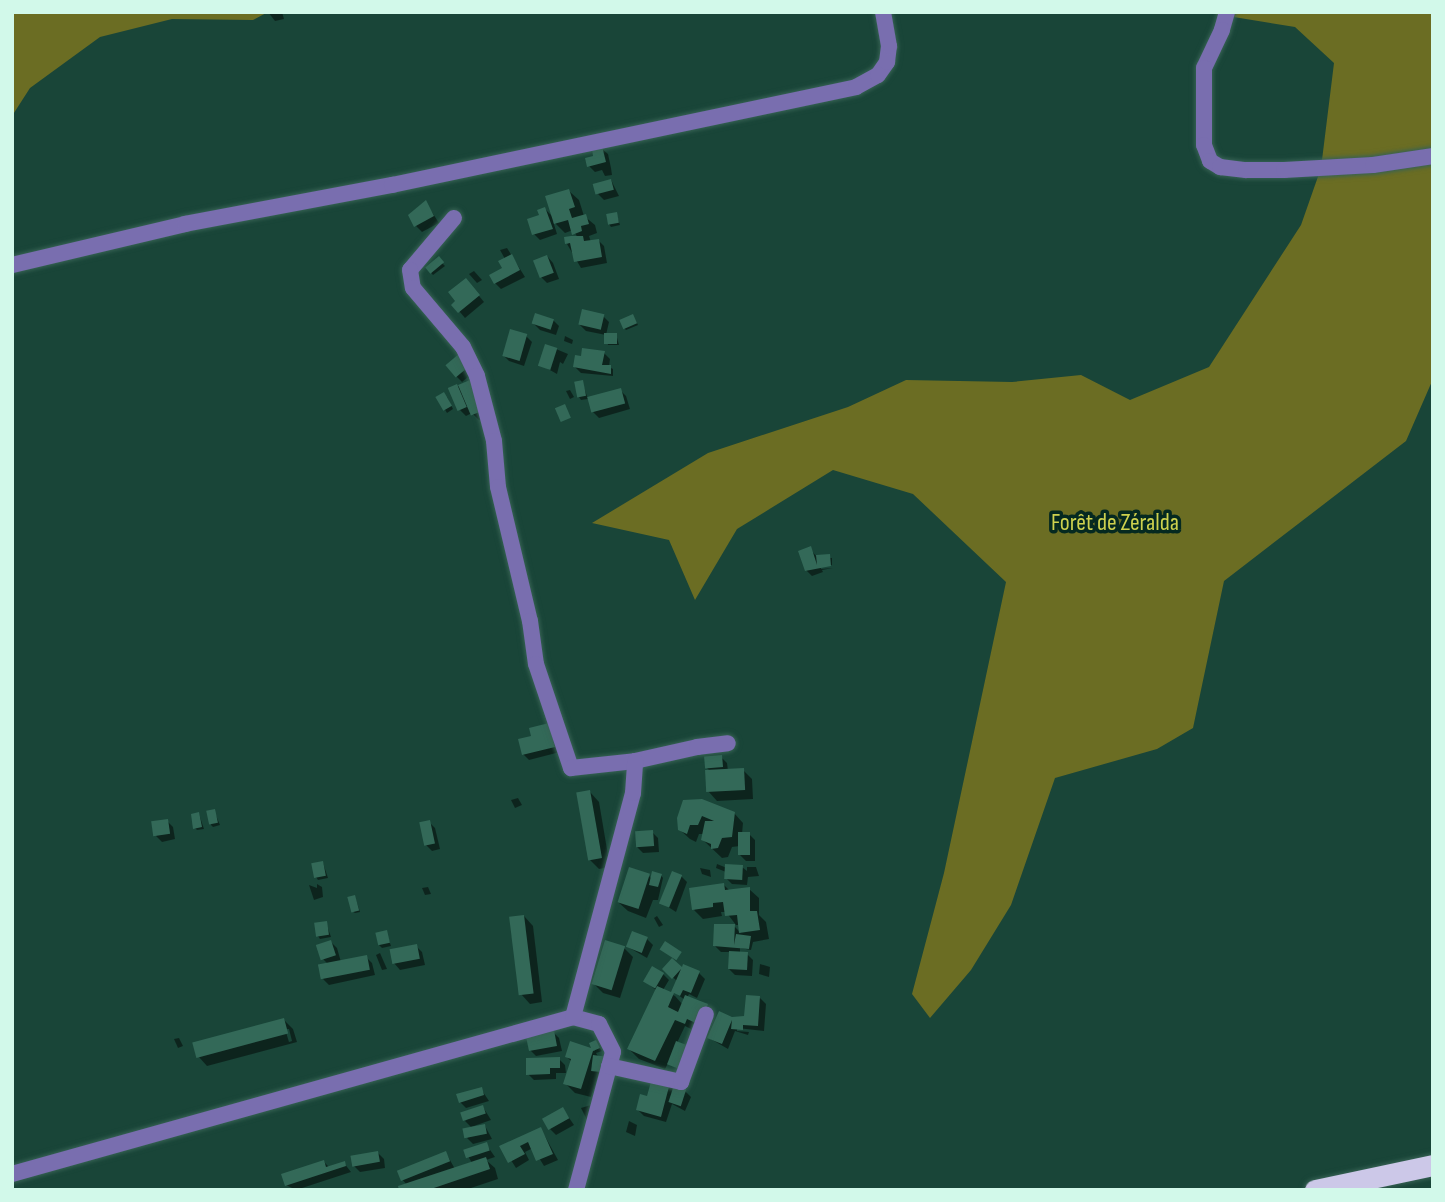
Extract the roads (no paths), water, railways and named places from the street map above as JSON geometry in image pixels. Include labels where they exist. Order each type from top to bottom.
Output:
[{"type":"highway","points":[[1315,1190],[1433,1165]]},
{"type":"street","points":[[12,265],[199,221],[392,185],[856,87],[872,80],[887,62],[889,46],[883,12]]},
{"type":"street","points":[[1227,12],[1203,73],[1204,151],[1215,165],[1246,170],[1284,170],[1373,165],[1433,156]]},
{"type":"street","points":[[454,218],[410,270],[413,288],[463,346],[477,376],[494,441],[498,487],[540,677],[571,768],[635,761],[728,743]]},
{"type":"street","points":[[573,1017],[633,793],[635,761]]},
{"type":"street","points":[[609,1066],[681,1082],[706,1014]]},
{"type":"street","points":[[12,1174],[573,1017],[599,1024],[613,1052],[576,1190]]},
{"type":"park label","name":"Forêt de Zéralda","points":[[1115,523]]}]
